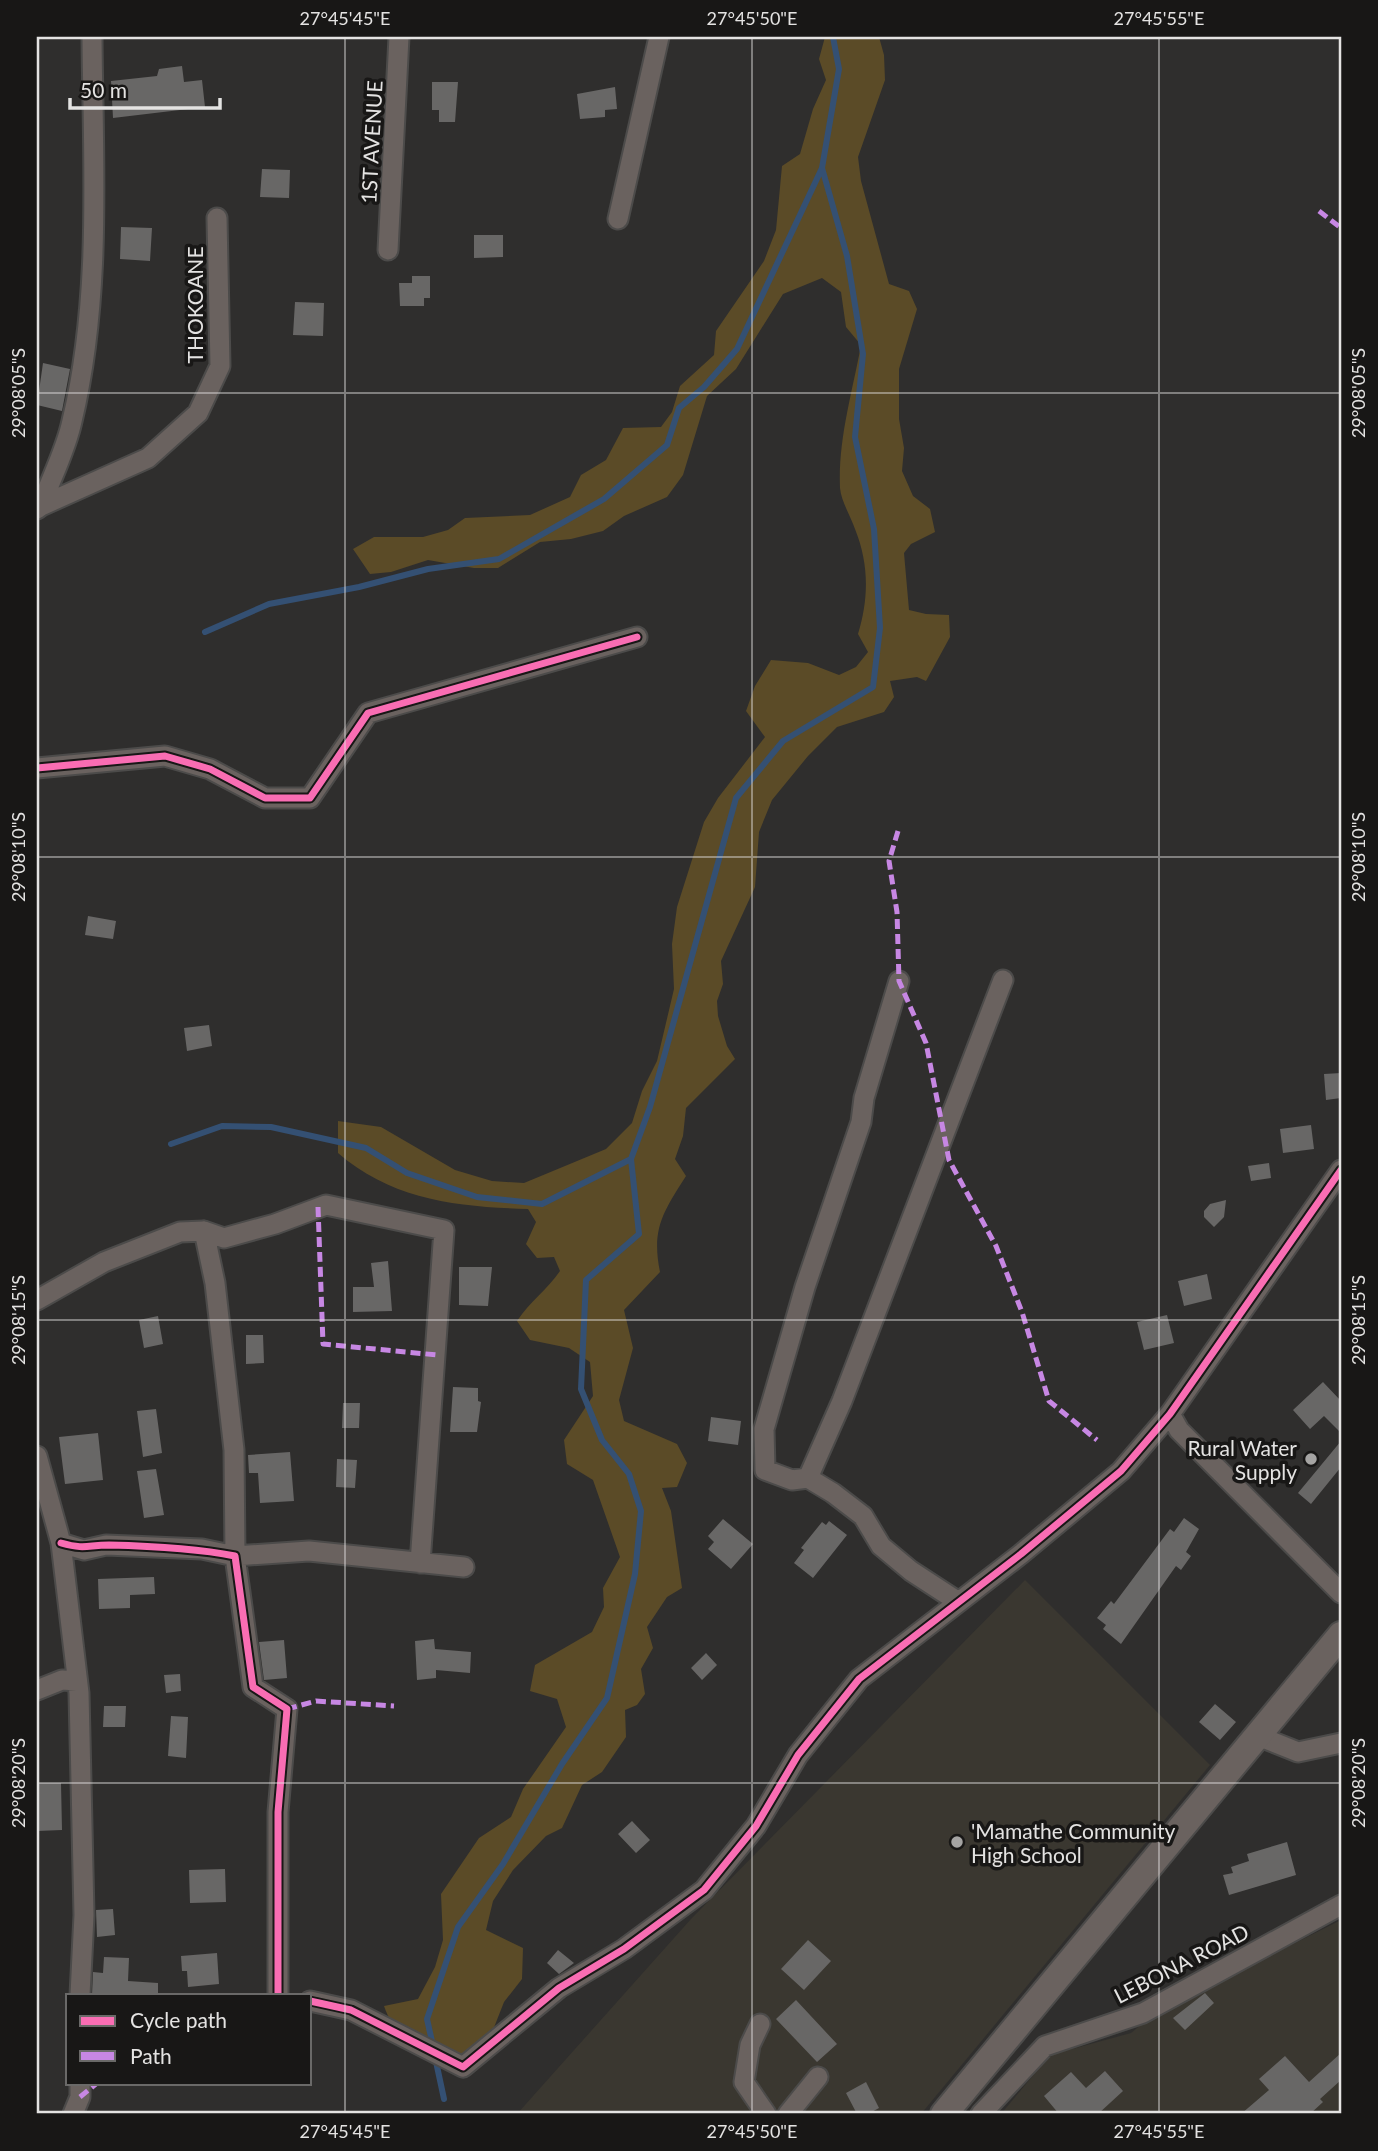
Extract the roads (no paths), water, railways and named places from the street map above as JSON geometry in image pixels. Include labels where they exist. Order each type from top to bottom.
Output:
[{"type":"main road","points":[[944,2114],[1341,1635]]},
{"type":"street","points":[[39,507],[72,423],[85,356],[92,270],[92,37]]},
{"type":"street","name":"1ST AVENUE","points":[[388,250],[398,37]]},
{"type":"street","points":[[618,219],[659,37]]},
{"type":"street","name":"THOKOANE","points":[[39,507],[148,458],[198,413],[220,366],[217,218]]},
{"type":"street","points":[[37,768],[165,756],[210,769],[265,798],[310,798],[368,713],[637,636]]},
{"type":"street","points":[[808,1478],[842,1401],[1003,980]]},
{"type":"street","points":[[900,981],[864,1098],[860,1122],[805,1287],[764,1429],[765,1470],[792,1480],[808,1478],[863,1516],[881,1546],[911,1572],[957,1601]]},
{"type":"street","points":[[312,2001],[351,2010],[463,2067],[559,1988],[624,1949],[704,1890],[756,1826],[798,1755],[859,1679],[1021,1554],[1121,1471],[1170,1414],[1341,1170]]},
{"type":"street","points":[[37,1300],[104,1262],[180,1232],[204,1231],[224,1238],[275,1224],[326,1205],[444,1230],[419,1563]]},
{"type":"street","points":[[204,1231],[215,1283],[234,1450],[235,1556],[253,1687],[287,1709],[278,1812],[278,1994]]},
{"type":"street","points":[[1170,1414],[1179,1430],[1341,1593]]},
{"type":"street","points":[[37,1456],[61,1544],[77,1681],[83,1804],[84,1915],[80,1994]]},
{"type":"street","points":[[61,1544],[84,1550],[106,1545],[202,1549],[235,1556],[309,1551],[464,1567]]},
{"type":"street","points":[[37,1690],[62,1679],[77,1681]]},
{"type":"street","points":[[1258,1736],[1298,1752],[1341,1743]]},
{"type":"street","name":"LEBONA ROAD","points":[[981,2114],[1045,2046],[1143,2013],[1341,1905]]},
{"type":"street","points":[[760,2024],[750,2045],[744,2082],[766,2114]]},
{"type":"street","points":[[788,2114],[818,2077]]},
{"type":"street","points":[[74,2114],[80,2097],[80,2084]]},
{"type":"waterway","points":[[433,2046],[427,2019],[458,1927],[503,1864],[562,1764],[607,1698],[635,1574],[641,1511],[629,1474],[602,1440],[581,1389],[586,1280],[639,1234],[631,1159],[650,1107],[736,798],[783,741],[873,687],[880,628],[874,529],[855,437],[863,354],[847,256],[822,168],[839,69],[833,37]]},
{"type":"waterway","points":[[205,632],[269,604],[359,587],[428,569],[499,559],[604,499],[667,445],[679,408],[704,387],[737,349],[822,168]]},
{"type":"waterway","points":[[171,1144],[222,1126],[271,1127],[366,1148],[407,1173],[477,1197],[542,1204],[631,1159]]},
{"type":"waterway","points":[[435,2057],[444,2099]]},
{"type":"place","name":"Rural Water Supply","points":[[1311,1459]]},
{"type":"place","name":"'Mamathe Community High School","points":[[957,1842]]}]
